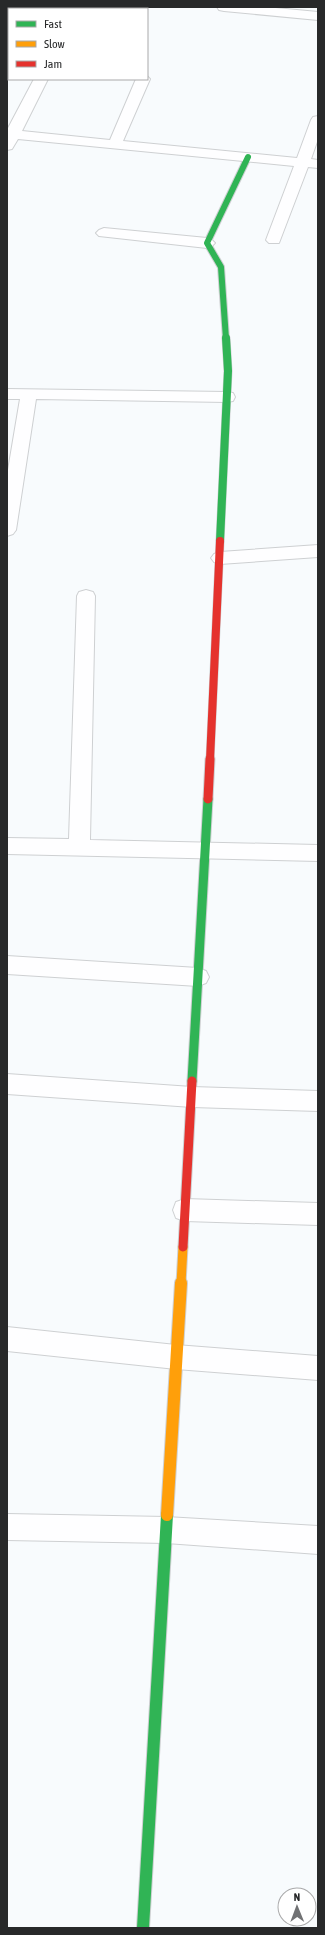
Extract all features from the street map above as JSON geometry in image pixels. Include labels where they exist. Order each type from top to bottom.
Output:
[{"type":"street","points":[[224,7],[318,16]]},
{"type":"street","points":[[40,80],[9,138],[115,144],[311,164]]},
{"type":"street","points":[[115,144],[143,80]]},
{"type":"street","points":[[274,240],[311,164],[318,120]]},
{"type":"street","points":[[207,243],[248,158]]},
{"type":"street","points":[[104,234],[207,243]]},
{"type":"street","points":[[143,1928],[206,850],[228,371],[221,267],[207,243]]},
{"type":"street","points":[[7,394],[227,397]]},
{"type":"street","points":[[7,530],[28,394]]},
{"type":"street","points":[[220,558],[318,551]]},
{"type":"street","points":[[79,848],[86,596]]},
{"type":"street","points":[[7,846],[318,853]]},
{"type":"street","points":[[7,965],[198,977]]},
{"type":"street","points":[[7,1084],[192,1097],[318,1101]]},
{"type":"street","points":[[185,1210],[318,1214]]},
{"type":"street","points":[[7,1339],[176,1357],[318,1368]]},
{"type":"street","points":[[7,1527],[166,1530],[318,1540]]},
{"type":"traffic: fast","points":[[220,541],[228,371],[221,267],[207,243],[248,157]]},
{"type":"traffic: fast","points":[[192,1081],[208,799]]},
{"type":"traffic: fast","points":[[143,1928],[167,1515]]},
{"type":"traffic: slow","points":[[167,1515],[183,1247]]},
{"type":"traffic: jam","points":[[208,799],[220,541]]},
{"type":"traffic: jam","points":[[183,1247],[192,1081]]}]
